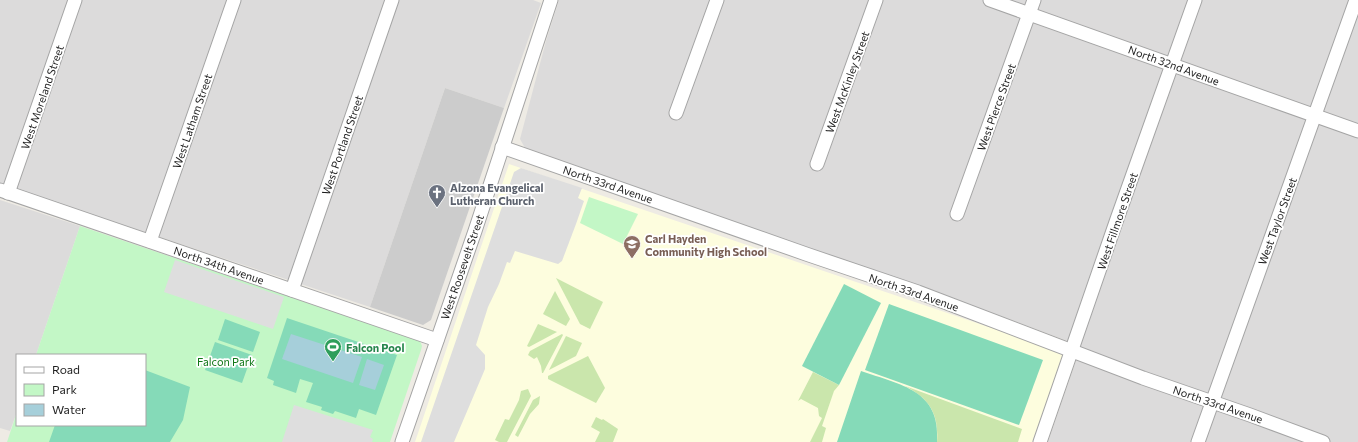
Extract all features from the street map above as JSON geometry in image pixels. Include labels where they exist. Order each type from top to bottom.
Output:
[{"type":"street","name":"West Moreland Street","points":[[4,192],[75,0]]},
{"type":"street","name":"West Latham Street","points":[[150,241],[234,0]]},
{"type":"street","name":"West Portland Street","points":[[292,290],[392,0]]},
{"type":"street","name":"West Roosevelt Street","points":[[402,442],[438,340],[551,0]]},
{"type":"street","points":[[676,113],[717,0]]},
{"type":"street","name":"West McKinley Street","points":[[817,164],[876,0]]},
{"type":"street","name":"North 32nd Avenue","points":[[990,0],[1358,131]]},
{"type":"street","name":"West Pierce Street","points":[[957,214],[1034,0]]},
{"type":"street","name":"West Fillmore Street","points":[[1040,442],[1172,64],[1196,0]]},
{"type":"street","name":"West Taylor Street","points":[[1198,442],[1356,0]]},
{"type":"street","name":"North 33rd Avenue","points":[[502,147],[918,292],[1143,378],[1323,442]]},
{"type":"street","name":"North 34th Avenue","points":[[4,192],[438,340]]},
{"type":"shaded area","points":[[0,0],[533,0],[541,3],[504,108],[445,88],[370,307],[0,184]]},
{"type":"shaded area","points":[[559,0],[1358,0],[1358,442],[1048,442],[1081,346],[995,314],[525,148],[520,139],[546,41]]},
{"type":"shaded area","name":"Alzona Evangelical Lutheran Church","points":[[445,88],[504,108],[431,320],[423,325],[370,307]]},
{"type":"shaded area","name":"Carl Hayden Community High School","points":[[509,164],[1065,353],[1032,442],[415,442]]},
{"type":"shaded area","points":[[521,168],[582,188],[578,198],[584,201],[576,224],[562,261],[558,264],[515,251],[510,263],[507,262],[488,307],[476,345],[485,355],[485,369],[454,442],[421,442],[514,172]]},
{"type":"shaded area","points":[[0,200],[80,226],[36,354],[16,354],[16,415],[10,431],[0,428]]},
{"type":"shaded area","points":[[175,260],[284,297],[273,329],[164,292]]},
{"type":"shaded area","points":[[294,405],[373,430],[370,437],[373,439],[372,442],[282,442]]},
{"type":"green space","points":[[589,197],[638,214],[623,244],[580,223]]},
{"type":"green space","name":"Falcon Park","points":[[80,226],[420,341],[422,346],[390,442],[7,442],[16,415],[16,426],[146,426],[146,354],[36,354]]},
{"type":"green space","points":[[556,278],[603,302],[590,329],[580,324]]},
{"type":"green space","points":[[844,284],[881,303],[839,385],[802,366]]},
{"type":"green space","points":[[555,291],[570,319],[566,326],[543,314]]},
{"type":"green space","points":[[889,304],[1043,360],[1019,425],[865,370]]},
{"type":"green space","name":"Falcon Pool","points":[[287,318],[397,355],[376,415],[359,409],[356,418],[335,411],[333,414],[321,410],[322,407],[306,402],[313,383],[300,379],[296,393],[273,385],[274,381],[267,378]]},
{"type":"green space","points":[[225,319],[260,332],[253,352],[218,340]]},
{"type":"green space","points":[[538,324],[557,332],[529,347],[527,346]]},
{"type":"green space","points":[[562,334],[563,335],[542,373],[537,357],[534,359],[528,355],[530,351]]},
{"type":"green space","points":[[566,336],[582,343],[576,356],[549,370]]},
{"type":"green space","points":[[215,342],[252,355],[242,383],[205,370]]},
{"type":"green space","points":[[588,356],[605,388],[596,403],[548,379],[548,376]]},
{"type":"green space","points":[[146,370],[190,387],[183,420],[170,442],[49,442],[55,426],[146,426]]},
{"type":"green space","points":[[861,371],[904,386],[916,392],[925,400],[932,411],[937,425],[937,442],[837,442]]},
{"type":"green space","points":[[813,372],[839,385],[834,391],[822,426],[826,428],[822,442],[810,442],[822,418],[819,416],[818,408],[801,399],[798,401]]},
{"type":"green space","points":[[905,386],[1022,429],[1018,442],[937,442],[936,423],[931,408],[921,396]]},
{"type":"green space","points":[[528,389],[531,396],[507,442],[499,442],[495,440],[505,419],[509,420],[519,400],[521,391]]},
{"type":"green space","points":[[540,396],[539,404],[530,414],[518,437],[515,435],[533,400]]},
{"type":"green space","points":[[596,417],[602,420],[603,419],[618,429],[613,442],[595,442],[600,432],[591,427]]},
{"type":"water","points":[[291,334],[362,357],[353,383],[282,359]]},
{"type":"water","points":[[367,359],[384,365],[375,390],[359,385]]},
{"type":"place","name":"Alzona Evangelical Lutheran Church","points":[[437,208]]},
{"type":"place","name":"Carl Hayden Community High School","points":[[632,259]]},
{"type":"place","name":"Falcon Pool","points":[[333,362]]}]
